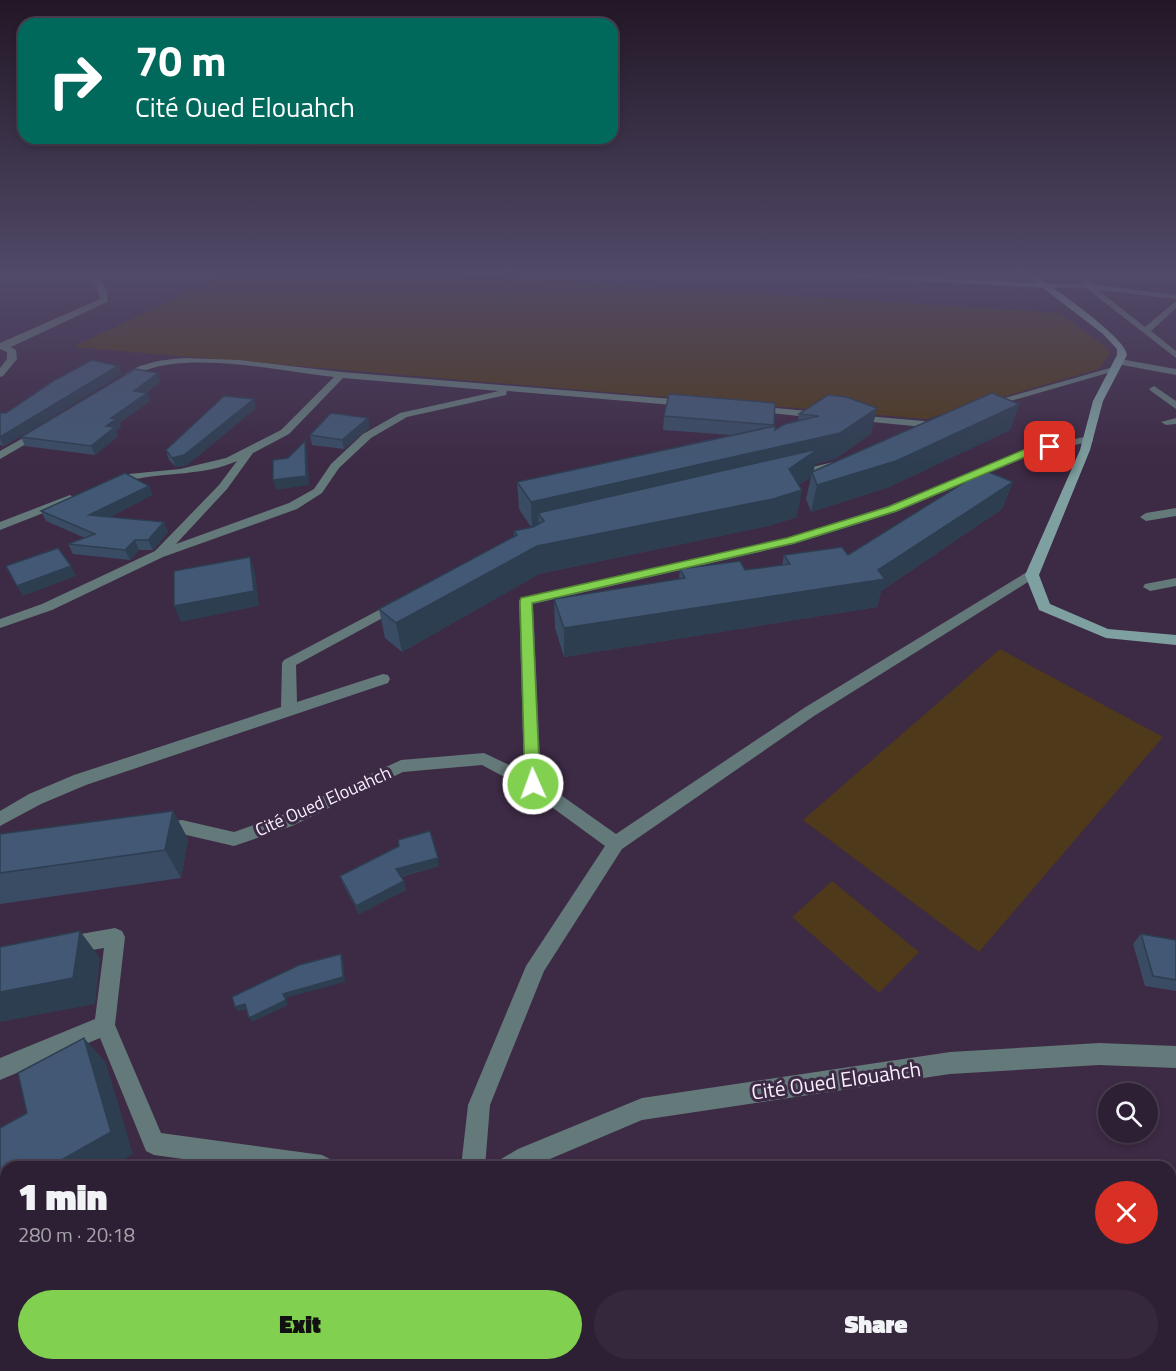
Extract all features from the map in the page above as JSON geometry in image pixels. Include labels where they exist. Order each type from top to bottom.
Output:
[{"type":"main road","points":[[1111,337],[1122,349],[1117,366],[1098,401],[1089,439],[1032,575],[1044,607],[1106,633],[1176,640]]},
{"type":"street","points":[[2,346],[22,337]]},
{"type":"street","points":[[1153,337],[1176,355]]},
{"type":"street","points":[[0,374],[12,359],[11,350],[2,346]]},
{"type":"street","points":[[116,385],[142,368],[168,361],[199,361],[692,404]]},
{"type":"street","points":[[978,407],[1117,366],[1176,372]]},
{"type":"street","points":[[106,485],[129,477],[180,472],[230,460],[285,432],[341,375]]},
{"type":"street","points":[[0,624],[47,608],[159,554],[293,506],[318,491],[335,466],[367,435],[404,415],[518,389]]},
{"type":"street","points":[[1154,389],[1176,406]]},
{"type":"street","points":[[738,408],[831,416]]},
{"type":"street","points":[[843,417],[929,422],[904,434]]},
{"type":"street","points":[[0,456],[53,424]]},
{"type":"street","points":[[533,784],[526,601],[790,541],[892,509],[1031,451],[1089,439]]},
{"type":"street","points":[[159,554],[223,487],[252,449]]},
{"type":"street","points":[[785,476],[855,460]]},
{"type":"street","points":[[0,526],[84,494]]},
{"type":"street","points":[[1146,517],[1176,512]]},
{"type":"street","points":[[474,1161],[479,1105],[536,966],[616,844],[809,712],[1032,575]]},
{"type":"street","points":[[1150,587],[1176,582]]},
{"type":"street","points":[[289,710],[289,663],[403,601]]},
{"type":"street","points":[[0,819],[35,799],[80,780],[383,679]]},
{"type":"street","name":"Cité Oued Elouahch","points":[[148,829],[182,827],[234,839],[286,821],[401,766],[484,759],[533,784],[616,844]]},
{"type":"street","points":[[46,950],[114,937],[105,1025],[154,1143],[280,1161]]},
{"type":"street","points":[[0,1069],[105,1025]]},
{"type":"street","name":"Cité Oued Elouahch","points":[[519,1161],[642,1109],[950,1063],[1099,1054],[1176,1057]]},
{"type":"shaded area","points":[[94,337],[1093,337],[1108,348],[1109,355],[1099,369],[926,419],[73,347]]},
{"type":"shaded area","points":[[1000,649],[1163,737],[979,952],[803,820]]},
{"type":"shaded area","points":[[832,881],[919,952],[879,993],[792,917]]},
{"type":"building","points":[[92,360],[118,366],[0,437],[0,413],[6,413],[55,380]]},
{"type":"building","points":[[135,369],[158,373],[134,391],[147,393],[111,418],[117,419],[106,426],[115,427],[91,446],[21,437]]},
{"type":"building","points":[[992,393],[1019,404],[896,461],[817,485],[812,472]]},
{"type":"building","points":[[669,394],[775,403],[774,425],[664,416]]},
{"type":"building","points":[[828,395],[846,397],[877,408],[840,433],[531,502],[517,482],[775,426],[775,430],[785,424],[819,416],[799,414]]},
{"type":"building","points":[[224,396],[254,399],[184,455],[172,458],[166,450]]},
{"type":"building","points":[[331,413],[368,418],[342,440],[310,435]]},
{"type":"building","points":[[305,441],[306,476],[273,480],[273,460],[288,458]]},
{"type":"building","points":[[818,449],[789,469],[802,490],[773,499],[537,546],[396,623],[379,609],[517,535],[514,531],[533,527],[544,521],[538,513]]},
{"type":"building","points":[[984,470],[1013,482],[878,570],[885,579],[564,628],[554,599],[685,578],[680,569],[740,561],[745,570],[790,564],[784,555],[842,547],[848,555]]},
{"type":"building","points":[[125,473],[149,486],[89,515],[164,522],[148,540],[135,540],[125,550],[68,544],[95,534],[41,511]]},
{"type":"building","points":[[58,548],[71,566],[17,586],[6,566]]},
{"type":"building","points":[[250,557],[254,591],[174,606],[174,571]]},
{"type":"building","points":[[173,811],[165,850],[0,873],[0,834]]},
{"type":"building","points":[[430,831],[438,858],[396,869],[404,881],[356,906],[340,876],[399,846],[398,840]]},
{"type":"building","points":[[80,931],[73,978],[0,992],[0,947]]},
{"type":"building","points":[[1141,934],[1176,940],[1176,980],[1153,976]]},
{"type":"building","points":[[341,954],[343,977],[283,994],[286,1000],[249,1018],[245,1004],[235,1007],[232,997],[299,965]]},
{"type":"building","points":[[84,1038],[111,1132],[60,1161],[0,1161],[0,1128],[27,1113],[18,1073]]},
{"type":"route","points":[[533,784],[526,601],[790,541],[892,509],[1031,451],[1050,447]]}]
